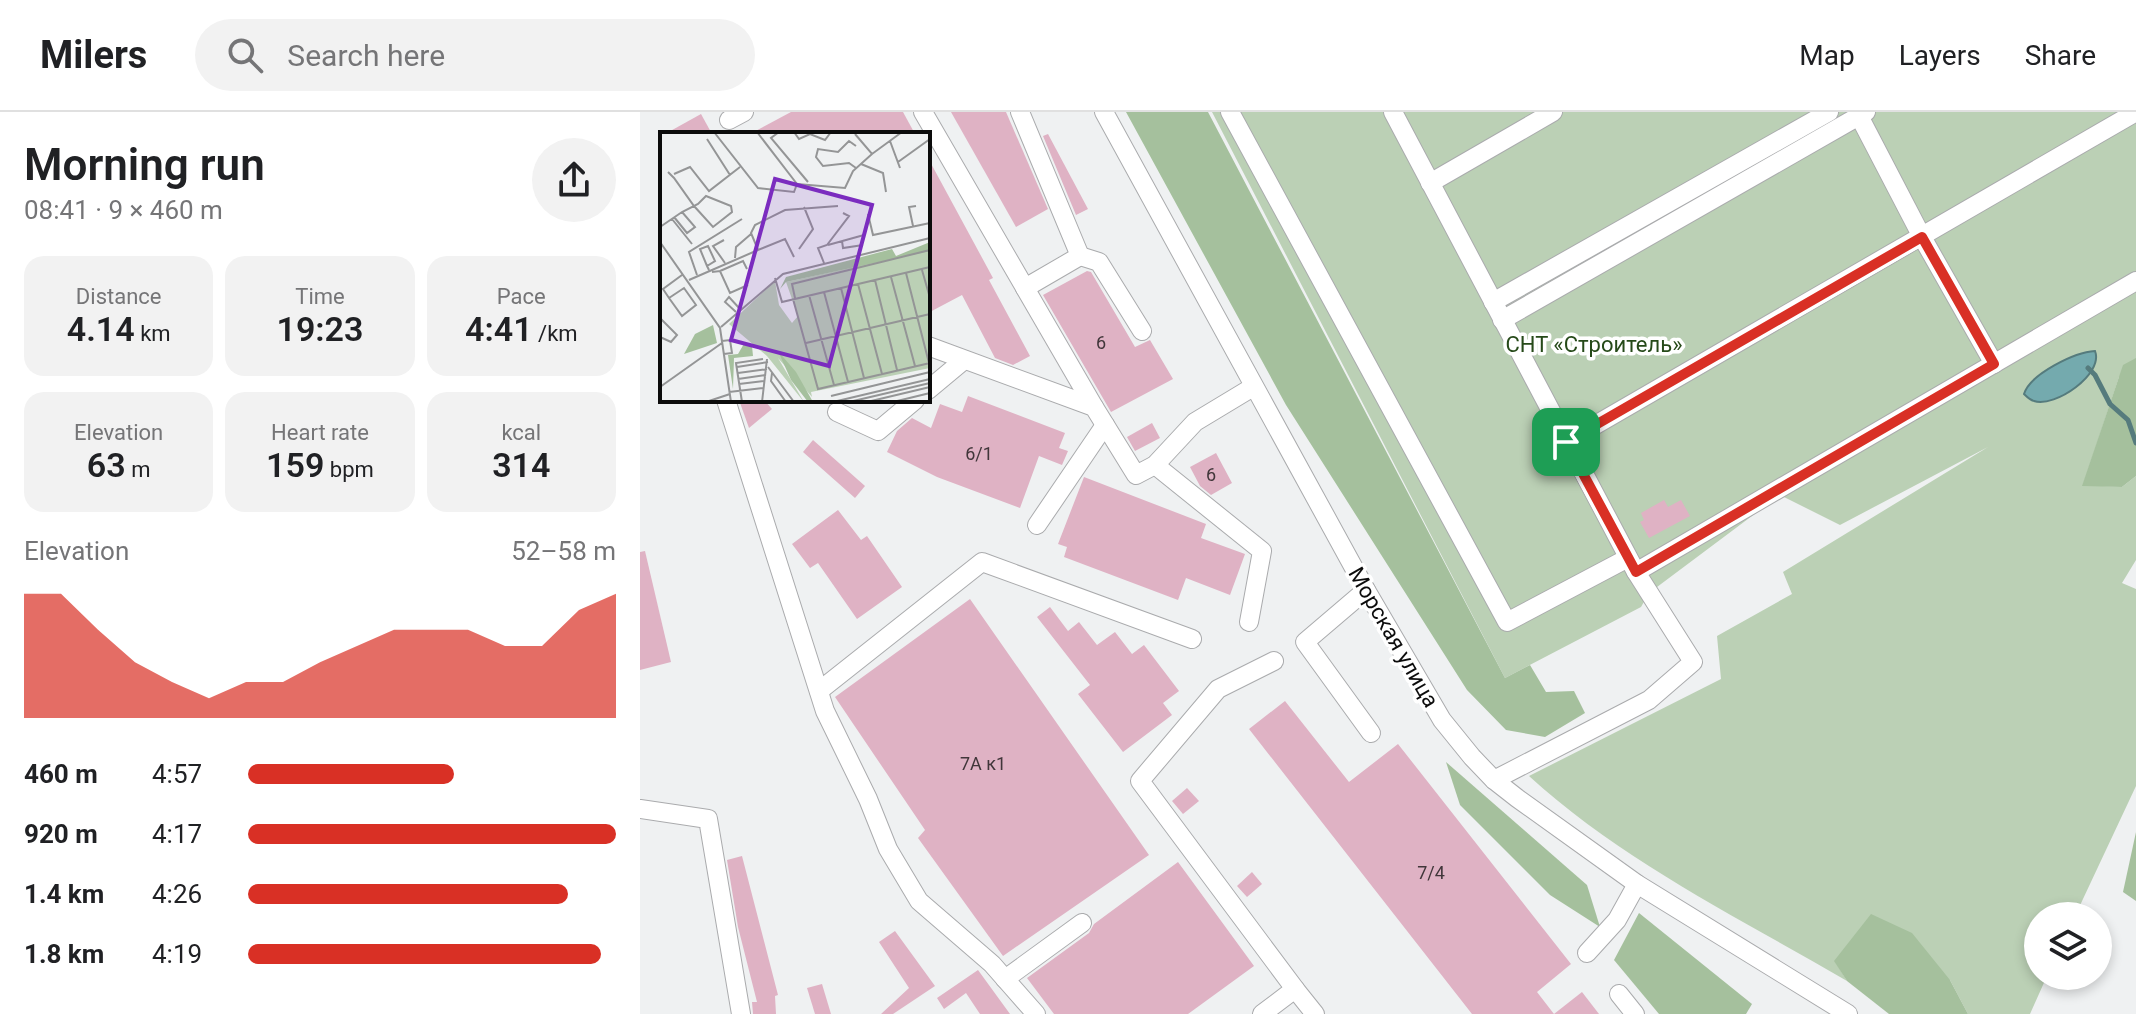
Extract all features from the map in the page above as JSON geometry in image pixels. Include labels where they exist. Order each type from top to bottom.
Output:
[{"type":"street","points":[[923,112],[1136,475],[1155,465],[1195,422],[1253,387]]},
{"type":"street","points":[[1020,112],[1080,256]]},
{"type":"street","name":"Морская улица","points":[[1104,112],[1253,387],[1442,720],[1494,780],[1637,884],[1845,1013]]},
{"type":"street","points":[[1230,112],[1507,622],[1632,565],[1994,364],[2136,281]]},
{"type":"street","points":[[1393,112],[1632,565],[1693,662],[1649,700],[1494,780]]},
{"type":"street","points":[[1430,183],[1553,112]]},
{"type":"street","points":[[1493,302],[1829,112]]},
{"type":"street","points":[[1566,442],[2136,112]]},
{"type":"street","points":[[1502,320],[1860,113],[1922,237],[1994,364]]},
{"type":"street","points":[[1025,288],[1080,256],[1099,262],[1142,331]]},
{"type":"street","points":[[930,347],[1094,407]]},
{"type":"street","points":[[930,388],[964,360]]},
{"type":"street","points":[[727,402],[825,711],[868,799],[888,849],[919,901],[992,964],[1036,1014]]},
{"type":"street","points":[[837,412],[878,431],[913,402]]},
{"type":"street","points":[[1037,525],[1105,425]]},
{"type":"street","points":[[1155,465],[1262,551],[1249,622]]},
{"type":"street","points":[[819,691],[982,562],[1192,639]]},
{"type":"street","points":[[1366,590],[1305,642],[1371,733]]},
{"type":"street","points":[[1274,661],[1218,689],[1140,781],[1315,1014]]},
{"type":"street","points":[[640,809],[708,819],[741,1014]]},
{"type":"street","points":[[1587,953],[1617,920],[1637,884]]},
{"type":"street","points":[[1005,979],[1082,923]]},
{"type":"street","points":[[1262,1014],[1295,989]]},
{"type":"street","points":[[1619,994],[1635,1014]]},
{"type":"green space","points":[[1126,112],[1208,112],[1505,678],[1530,665],[1546,692],[1574,691],[1585,713],[1545,737],[1506,730],[1467,690],[1286,405]]},
{"type":"green space","name":"СНТ «Строитель»","points":[[1212,112],[2136,112],[2136,368],[2119,377],[2083,485],[2122,487],[2136,476],[2136,560],[2122,583],[2136,589],[2136,786],[2082,902],[2024,902],[2024,990],[2041,990],[2030,1014],[1968,1014],[1950,980],[1835,961],[1847,981],[1642,862],[1565,807],[1529,776],[1721,679],[1717,636],[1792,594],[1783,572],[1988,447],[1840,525],[1780,495],[1649,593],[1641,607],[1505,678]]},
{"type":"green space","points":[[2136,358],[2136,476],[2122,487],[2082,486],[2123,365]]},
{"type":"green space","points":[[1446,762],[1587,885],[1600,927],[1550,895],[1460,805]]},
{"type":"green space","points":[[2136,832],[2136,901],[2123,892]]},
{"type":"green space","points":[[1639,913],[1752,1004],[1746,1014],[1659,1014],[1614,960]]},
{"type":"green space","points":[[1871,914],[1912,933],[1950,980],[1968,1014],[1889,1014],[1847,981],[1834,961]]},
{"type":"water","points":[[2095,351],[2092,370],[2065,394],[2043,402],[2033,401],[2024,394],[2035,379],[2054,365]]},
{"type":"building","points":[[791,112],[903,112],[914,132],[754,132]]},
{"type":"building","points":[[951,112],[1006,112],[1048,209],[1016,227]]},
{"type":"building","points":[[701,114],[711,132],[669,132]]},
{"type":"building","points":[[1048,134],[1088,209],[1076,215],[1043,136]]},
{"type":"building","points":[[930,162],[993,278],[989,280],[1030,356],[1013,365],[995,358],[962,295],[930,312]]},
{"type":"building","points":[[1087,271],[1091,272],[1135,347],[1150,340],[1173,379],[1111,412],[1043,295]]},
{"type":"building","points":[[968,396],[1065,433],[1059,448],[1068,451],[1062,465],[1039,456],[1020,508],[937,477],[887,452],[897,431],[912,418],[931,428],[940,404],[962,412]]},
{"type":"building","points":[[740,402],[766,402],[772,409],[749,428]]},
{"type":"building","points":[[1152,423],[1160,438],[1135,451],[1127,437]]},
{"type":"building","points":[[813,440],[865,486],[855,498],[803,452]]},
{"type":"building","points":[[1216,453],[1232,483],[1211,495],[1200,486],[1190,467]]},
{"type":"building","points":[[1084,477],[1206,524],[1201,538],[1245,554],[1230,595],[1186,578],[1178,600],[1064,557],[1067,547],[1058,544]]},
{"type":"building","points":[[1664,500],[1668,507],[1681,500],[1690,516],[1649,538],[1640,522],[1644,520],[1641,513]]},
{"type":"building","points":[[838,510],[861,540],[867,536],[902,587],[857,619],[818,563],[810,568],[792,544]]},
{"type":"building","points":[[645,551],[671,662],[640,670],[640,552]]},
{"type":"building","points":[[970,599],[1149,855],[1003,956],[918,838],[925,830],[835,697]]},
{"type":"building","points":[[1050,607],[1068,631],[1079,622],[1097,645],[1115,632],[1132,654],[1144,645],[1179,691],[1163,703],[1172,715],[1123,752],[1078,694],[1090,685],[1037,617]]},
{"type":"building","points":[[1285,701],[1349,782],[1398,744],[1571,964],[1537,992],[1554,1014],[1472,1014],[1249,729]]},
{"type":"building","points":[[1187,788],[1199,801],[1183,814],[1172,801]]},
{"type":"building","points":[[742,856],[778,995],[775,996],[776,1014],[753,1014],[752,1002],[757,1002],[738,927],[727,860]]},
{"type":"building","points":[[1178,862],[1254,966],[1188,1014],[1054,1014],[1027,978]]},
{"type":"building","points":[[1252,872],[1262,884],[1247,897],[1237,886]]},
{"type":"building","points":[[895,931],[935,986],[893,1014],[881,1014],[909,988],[879,942]]},
{"type":"building","points":[[978,970],[1010,1014],[980,1014],[966,993],[944,1009],[937,998]]},
{"type":"building","points":[[822,984],[831,1014],[815,1014],[807,988]]},
{"type":"building","points":[[1582,992],[1599,1014],[1554,1014]]},
{"type":"waterway","points":[[2088,368],[2110,404],[2128,420],[2136,443]]},
{"type":"route","points":[[1922,237],[1994,364],[1636,572],[1566,442],[1922,237]]}]
